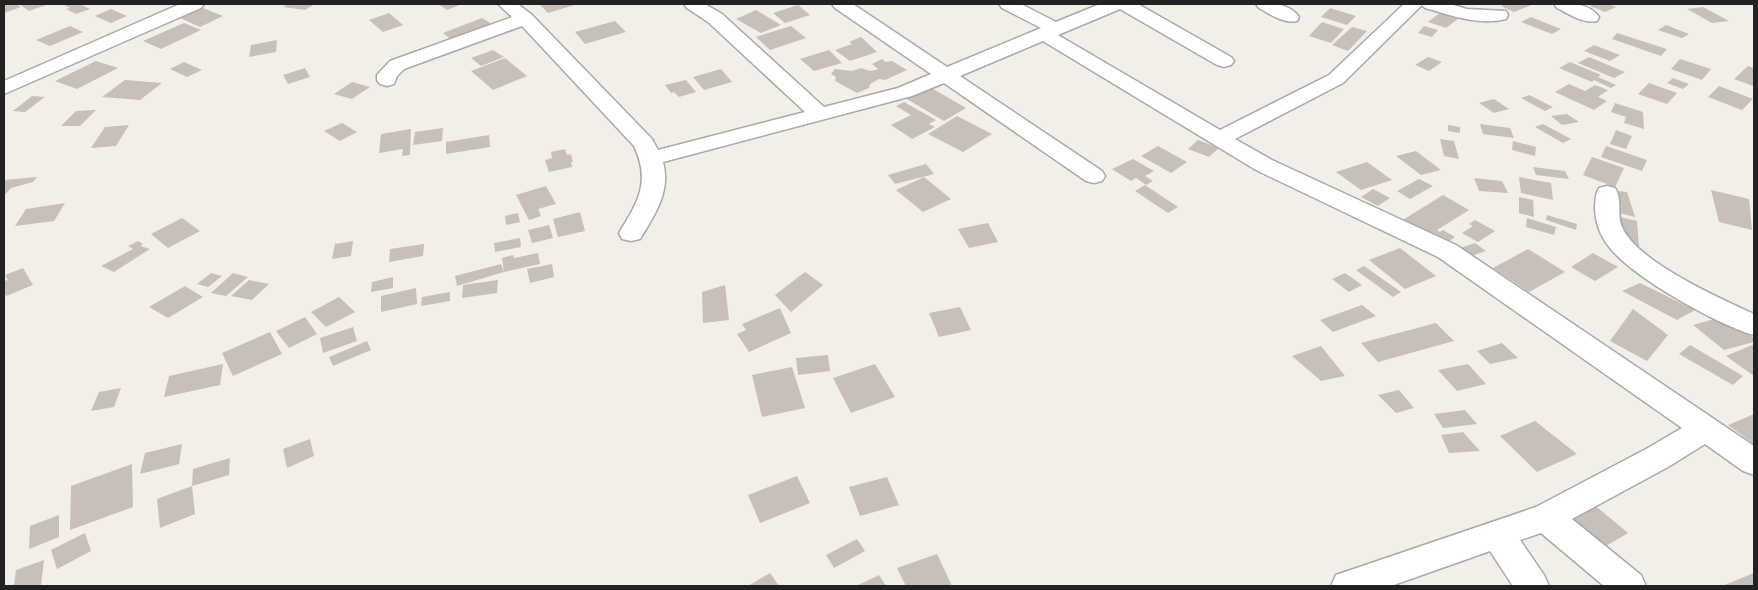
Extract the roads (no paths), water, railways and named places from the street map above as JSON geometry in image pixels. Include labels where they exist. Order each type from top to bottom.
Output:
[{"type":"street","points":[[4,88],[195,4]]},
{"type":"street","points":[[507,4],[525,19],[644,144],[652,158],[655,183],[650,203],[631,233]]},
{"type":"street","points":[[693,4],[715,18],[820,114]]},
{"type":"street","points":[[841,4],[1094,176]]},
{"type":"street","points":[[1008,4],[1264,165],[1447,251],[1754,462]]},
{"type":"street","points":[[652,158],[905,92],[1115,4]]},
{"type":"street","points":[[1125,4],[1224,61]]},
{"type":"street","points":[[1265,4],[1290,17]]},
{"type":"street","points":[[1220,138],[1336,79],[1414,4]]},
{"type":"street","points":[[1431,4],[1466,14],[1499,15]]},
{"type":"street","points":[[1563,4],[1590,17]]},
{"type":"street","points":[[387,80],[387,75],[397,65],[525,19]]},
{"type":"street","points":[[1607,193],[1609,227],[1619,243],[1640,261],[1683,290],[1754,325]]},
{"type":"street","points":[[1348,586],[1546,517],[1657,458],[1706,428]]},
{"type":"street","points":[[1546,517],[1629,586]]},
{"type":"street","points":[[1498,534],[1532,586]]}]
